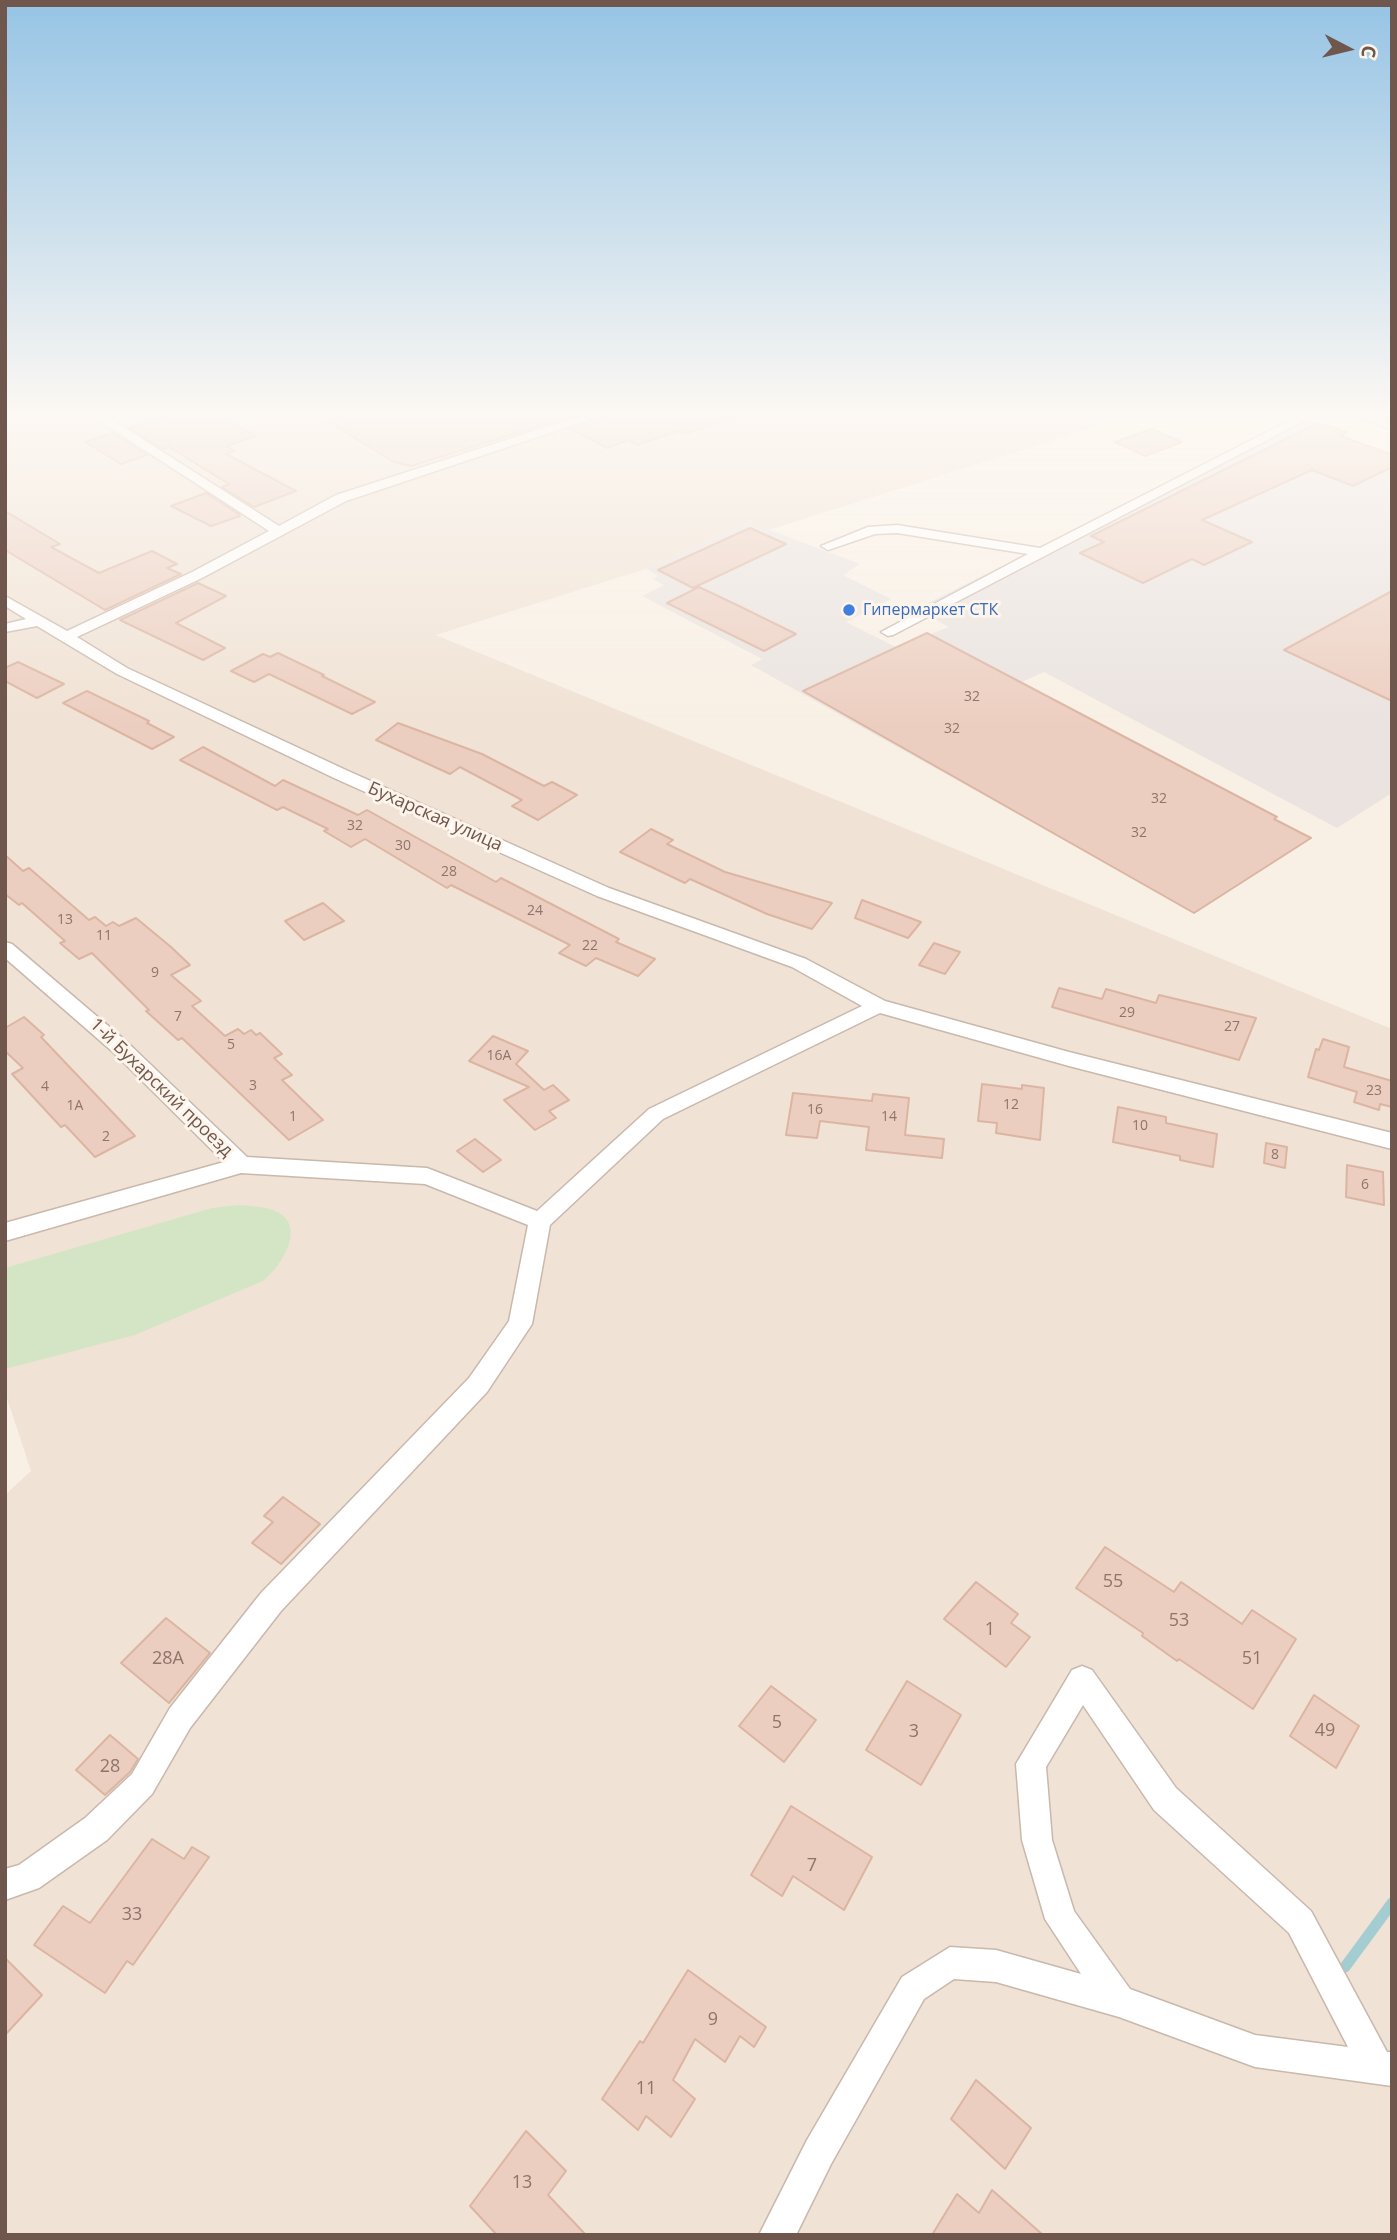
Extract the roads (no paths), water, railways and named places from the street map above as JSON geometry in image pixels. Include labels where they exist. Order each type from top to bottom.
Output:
[{"type":"street","points":[[255,517],[278,531]]},
{"type":"street","points":[[66,637],[208,570],[306,517]]},
{"type":"street","points":[[888,632],[1114,517]]},
{"type":"street","points":[[828,545],[873,530],[897,528],[1044,553]]},
{"type":"street","name":"Бухарская улица","points":[[5,600],[122,671],[340,774],[603,892],[799,963],[878,1006],[1069,1059],[1392,1141]]},
{"type":"street","points":[[5,628],[39,621]]},
{"type":"street","name":"1-й Бухарский проезд","points":[[5,948],[110,1038],[241,1165],[427,1176],[540,1221]]},
{"type":"street","points":[[5,1885],[28,1877],[96,1829],[142,1784],[180,1718],[271,1602],[478,1385],[520,1324],[540,1221],[656,1114],[878,1006]]},
{"type":"street","points":[[5,1232],[241,1165]]},
{"type":"street","points":[[1119,2001],[1061,1919],[1037,1840],[1031,1763],[1082,1680],[1165,1799],[1300,1922],[1384,2068]]},
{"type":"street","points":[[776,2235],[819,2152],[913,1989],[950,1963],[996,1966],[1119,2001],[1255,2051],[1384,2068]]},
{"type":"waterway","points":[[1345,1967],[1392,1903]]},
{"type":"place","name":"Гипермаркет СТК","points":[[849,610]]}]
